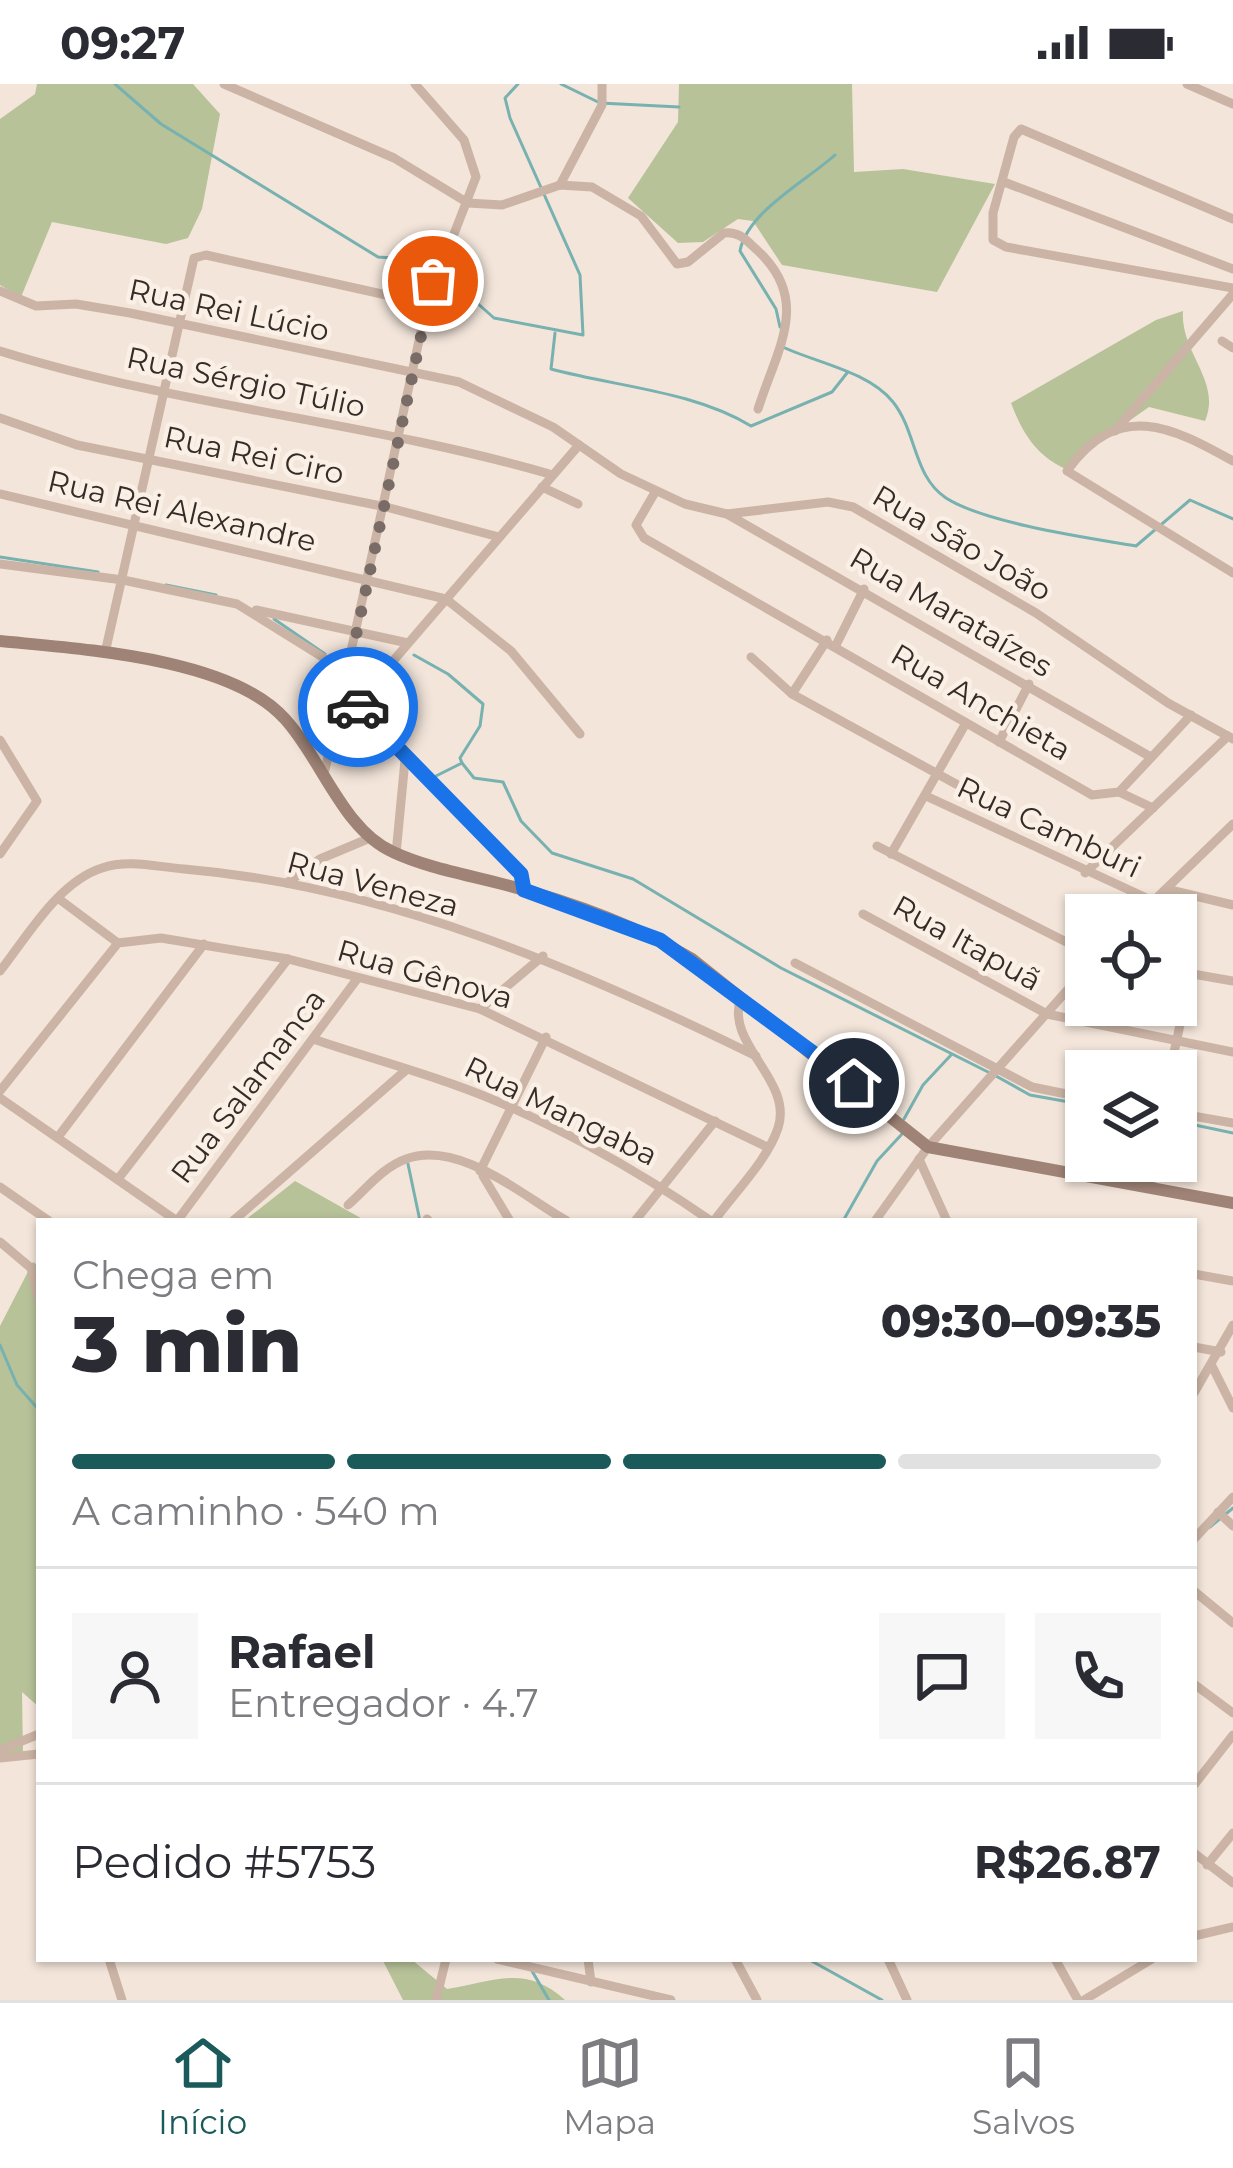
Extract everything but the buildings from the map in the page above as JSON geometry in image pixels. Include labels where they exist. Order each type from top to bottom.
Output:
[{"type":"street","points":[[224,84],[394,158],[468,202],[509,204],[560,185],[592,188],[650,224],[676,264],[688,262],[729,232],[766,259],[785,287],[790,307],[758,409]]},
{"type":"street","points":[[325,770],[427,304],[476,177],[469,149],[415,84]]},
{"type":"street","points":[[560,185],[602,105],[602,84]]},
{"type":"street","points":[[1187,84],[1233,104]]},
{"type":"street","points":[[1233,219],[1023,130],[1015,135],[992,224],[999,245],[1233,291],[1112,435],[1067,471],[1233,573]]},
{"type":"street","points":[[1004,182],[1233,269]]},
{"type":"street","points":[[105,653],[194,258],[225,260],[427,304]]},
{"type":"street","name":"Rua Rei Lúcio","points":[[0,291],[24,304],[76,304],[415,372],[474,389],[579,445]]},
{"type":"street","points":[[1222,341],[1233,348]]},
{"type":"street","name":"Rua Sérgio Túlio","points":[[0,351],[553,475]]},
{"type":"street","name":"Rua Rei Ciro","points":[[0,418],[77,445],[386,507],[499,538]]},
{"type":"street","points":[[1112,435],[1128,428],[1174,428],[1233,461]]},
{"type":"street","points":[[356,704],[579,445]]},
{"type":"street","name":"Rua São João","points":[[579,445],[654,494],[727,514],[828,502],[853,507],[1036,613],[1230,738]]},
{"type":"street","points":[[542,487],[578,504]]},
{"type":"street","name":"Rua Rei Alexandre","points":[[0,494],[446,598],[512,651],[580,734]]},
{"type":"street","name":"Rua Anchieta","points":[[654,494],[636,525],[641,535],[999,742],[1102,797],[1119,792]]},
{"type":"street","name":"Rua Marataízes","points":[[727,514],[1149,756]]},
{"type":"street","points":[[0,565],[122,580],[409,643]]},
{"type":"street","points":[[792,694],[864,589]]},
{"type":"street","points":[[250,609],[348,673]]},
{"type":"street","points":[[0,641],[105,653],[241,687],[280,713],[370,838],[396,854],[524,890],[660,940],[741,998],[928,1147],[1233,1203]]},
{"type":"street","points":[[751,657],[792,694],[956,784]]},
{"type":"street","points":[[999,742],[1029,684]]},
{"type":"street","points":[[342,700],[356,704],[405,760],[521,874],[524,890]]},
{"type":"street","points":[[1153,808],[1119,792],[1191,715]]},
{"type":"street","points":[[891,854],[966,723]]},
{"type":"street","points":[[1085,874],[1230,738]]},
{"type":"street","points":[[0,740],[35,792],[30,815],[0,854]]},
{"type":"street","points":[[396,854],[405,760]]},
{"type":"street","name":"Rua Camburi","points":[[926,796],[1135,894]]},
{"type":"street","points":[[1161,894],[1233,824]]},
{"type":"street","points":[[287,883],[320,859],[370,838]]},
{"type":"street","points":[[877,846],[1065,941]]},
{"type":"street","name":"Rua Veneza","points":[[0,971],[80,879],[117,865],[287,883],[543,956],[756,1056]]},
{"type":"street","points":[[1166,890],[1232,906]]},
{"type":"street","points":[[59,899],[118,944],[0,1095],[173,1218]]},
{"type":"street","name":"Rua Itapuã","points":[[863,914],[1047,1014]]},
{"type":"street","name":"Rua Gênova","points":[[118,944],[145,937],[288,959],[480,1009],[767,1147]]},
{"type":"street","points":[[58,1137],[204,944]]},
{"type":"street","points":[[480,1009],[543,956]]},
{"type":"street","points":[[118,1179],[288,959]]},
{"type":"street","points":[[795,963],[1045,1092],[1065,1095]]},
{"type":"street","points":[[1197,975],[1233,981]]},
{"type":"street","name":"Rua Salamanca","points":[[179,1218],[358,979]]},
{"type":"street","points":[[877,1218],[928,1147],[1065,993]]},
{"type":"street","points":[[714,1218],[779,1126],[781,1105],[737,1011],[741,998]]},
{"type":"street","points":[[1047,1014],[1233,1052]]},
{"type":"street","points":[[1173,1050],[1178,1026]]},
{"type":"street","points":[[480,1172],[546,1037]]},
{"type":"street","name":"Rua Mangaba","points":[[313,1039],[510,1109],[662,1187],[708,1218]]},
{"type":"street","points":[[236,1218],[406,1070]]},
{"type":"street","points":[[1197,1117],[1233,1123]]},
{"type":"street","points":[[637,1218],[715,1121]]},
{"type":"street","points":[[348,1205],[407,1158],[442,1155],[562,1218]]},
{"type":"street","points":[[919,1159],[946,1218]]},
{"type":"street","points":[[480,1172],[508,1218]]},
{"type":"street","points":[[1150,1187],[1151,1182]]},
{"type":"street","points":[[0,1187],[45,1218]]},
{"type":"street","points":[[0,1242],[31,1268],[36,1288]]},
{"type":"street","points":[[1197,1275],[1233,1281]]},
{"type":"street","points":[[1197,1388],[1233,1325]]},
{"type":"street","points":[[1197,1348],[1221,1352]]},
{"type":"street","points":[[1212,1366],[1233,1408]]},
{"type":"street","points":[[1197,1536],[1233,1497]]},
{"type":"street","points":[[1218,1512],[1233,1526]]},
{"type":"street","points":[[1197,1593],[1233,1623]]},
{"type":"street","points":[[1197,1686],[1233,1713]]},
{"type":"street","points":[[1197,1779],[1233,1735]]},
{"type":"street","points":[[0,1754],[36,1737]]},
{"type":"street","points":[[0,1754],[34,1755]]},
{"type":"street","points":[[1207,1865],[1233,1833]]},
{"type":"street","points":[[1197,1856],[1233,1882]]},
{"type":"street","points":[[1197,1935],[1233,1927]]},
{"type":"street","points":[[110,1962],[122,2000]]},
{"type":"street","points":[[436,2000],[445,1962]]},
{"type":"street","points":[[508,1962],[671,2000]]},
{"type":"street","points":[[588,1962],[591,1982]]},
{"type":"street","points":[[737,1962],[757,2000]]},
{"type":"street","points":[[889,1962],[907,2000]]},
{"type":"street","points":[[1057,1962],[1081,2000],[1147,1962]]},
{"type":"green space","points":[[37,84],[193,84],[220,114],[202,209],[188,238],[166,244],[52,222],[21,297],[0,285],[0,119],[35,94]]},
{"type":"green space","points":[[679,84],[852,84],[854,172],[903,169],[995,184],[937,292],[782,265],[753,221],[738,219],[703,242],[678,243],[628,198],[678,122]]},
{"type":"green space","points":[[1183,311],[1188,340],[1208,393],[1205,421],[1149,407],[1089,449],[1070,471],[1040,452],[1011,403],[1156,320]]},
{"type":"green space","points":[[295,1181],[361,1218],[248,1218]]},
{"type":"green space","points":[[33,1262],[36,1704],[22,1692],[23,1758],[0,1761],[0,1326]]},
{"type":"green space","points":[[384,1962],[415,1962],[447,1989],[495,1979],[523,1979],[565,2000],[403,2000]]},
{"type":"waterway","points":[[115,84],[161,124],[378,257],[393,258],[404,276],[451,304],[476,302],[494,318],[583,335],[580,275],[510,118],[505,98],[518,84]]},
{"type":"waterway","points":[[561,84],[600,103],[679,107]]},
{"type":"waterway","points":[[780,327],[776,309],[740,251],[765,210],[835,155]]},
{"type":"waterway","points":[[555,333],[551,369],[680,397],[751,426],[832,392],[847,373]]},
{"type":"waterway","points":[[785,348],[857,376],[883,392],[901,414],[927,478],[946,498],[963,507],[1038,528],[1136,546],[1190,500],[1233,519]]},
{"type":"waterway","points":[[0,557],[98,572]]},
{"type":"waterway","points":[[166,585],[216,595]]},
{"type":"waterway","points":[[274,619],[325,654]]},
{"type":"waterway","points":[[414,655],[448,674],[483,704],[480,726],[460,758],[462,763],[432,778]]},
{"type":"waterway","points":[[348,678],[357,696]]},
{"type":"waterway","points":[[462,763],[474,778],[503,782],[521,821],[552,853],[633,879],[781,968],[988,1072]]},
{"type":"waterway","points":[[904,1119],[923,1085],[951,1055]]},
{"type":"waterway","points":[[996,1076],[1030,1095],[1065,1101]]},
{"type":"waterway","points":[[1197,1125],[1233,1133]]},
{"type":"waterway","points":[[845,1218],[877,1161],[902,1134]]},
{"type":"waterway","points":[[408,1164],[419,1218]]},
{"type":"waterway","points":[[0,1345],[17,1385],[36,1407]]},
{"type":"waterway","points":[[1210,1527],[1233,1508]]},
{"type":"waterway","points":[[813,1962],[882,2000]]},
{"type":"waterway","points":[[532,1971],[549,2000]]},
{"type":"way so far","points":[[358,707],[342,700],[433,281]]},
{"type":"route","points":[[358,707],[521,874],[524,890],[578,906],[660,940],[692,959],[761,1017],[854,1083]]}]
